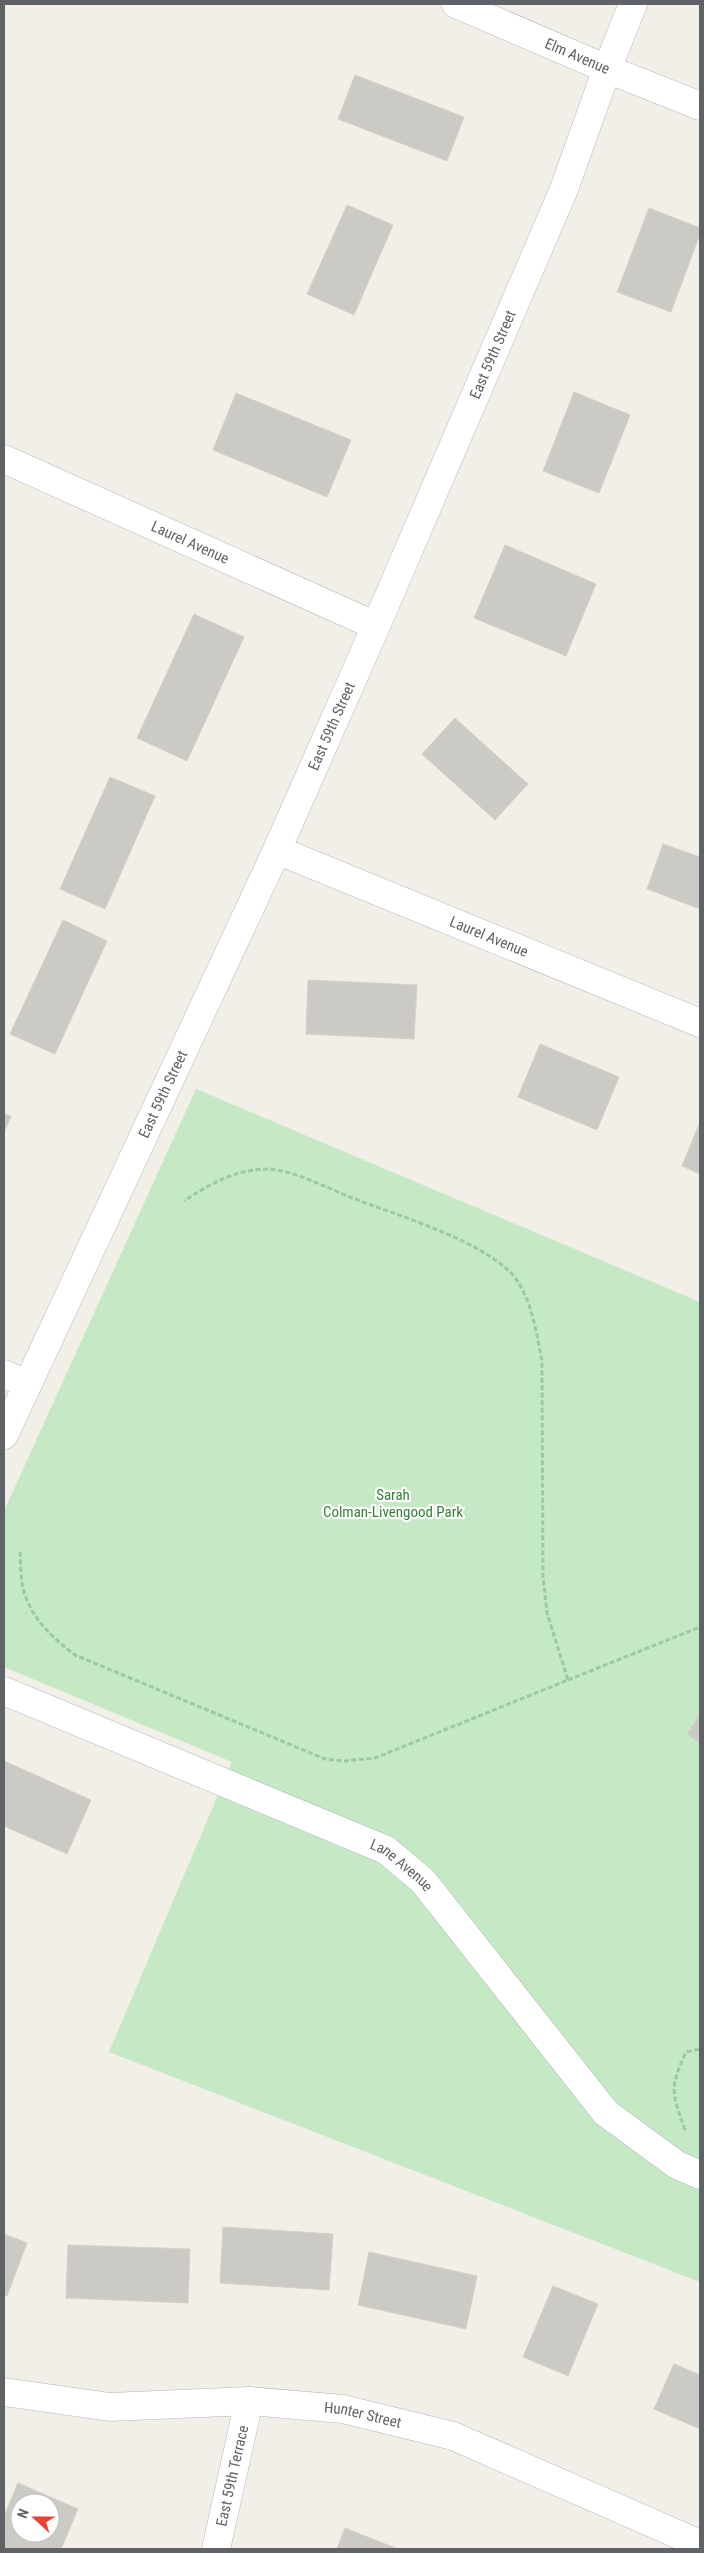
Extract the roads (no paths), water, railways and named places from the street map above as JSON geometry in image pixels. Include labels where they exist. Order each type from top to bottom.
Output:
[{"type":"street","name":"Elm Avenue","points":[[456,4],[607,69],[700,106]]},
{"type":"street","name":"East 59th Street","points":[[4,1435],[15,1379],[277,850],[376,626],[564,189],[607,69],[633,4]]},
{"type":"street","name":"Laurel Avenue","points":[[4,459],[376,626]]},
{"type":"street","name":"Laurel Avenue","points":[[277,850],[700,1022]]},
{"type":"street","name":"Lane Avenue","points":[[4,1691],[386,1850],[423,1881],[606,2113],[677,2165],[700,2175]]},
{"type":"street","name":"Hunter Street","points":[[4,2392],[110,2407],[249,2401],[344,2409],[453,2436],[700,2544]]},
{"type":"street","name":"East 59th Terrace","points":[[216,2549],[249,2401]]},
{"type":"park label","name":"Sarah Colman-Livengood Park","points":[[393,1504]]}]
